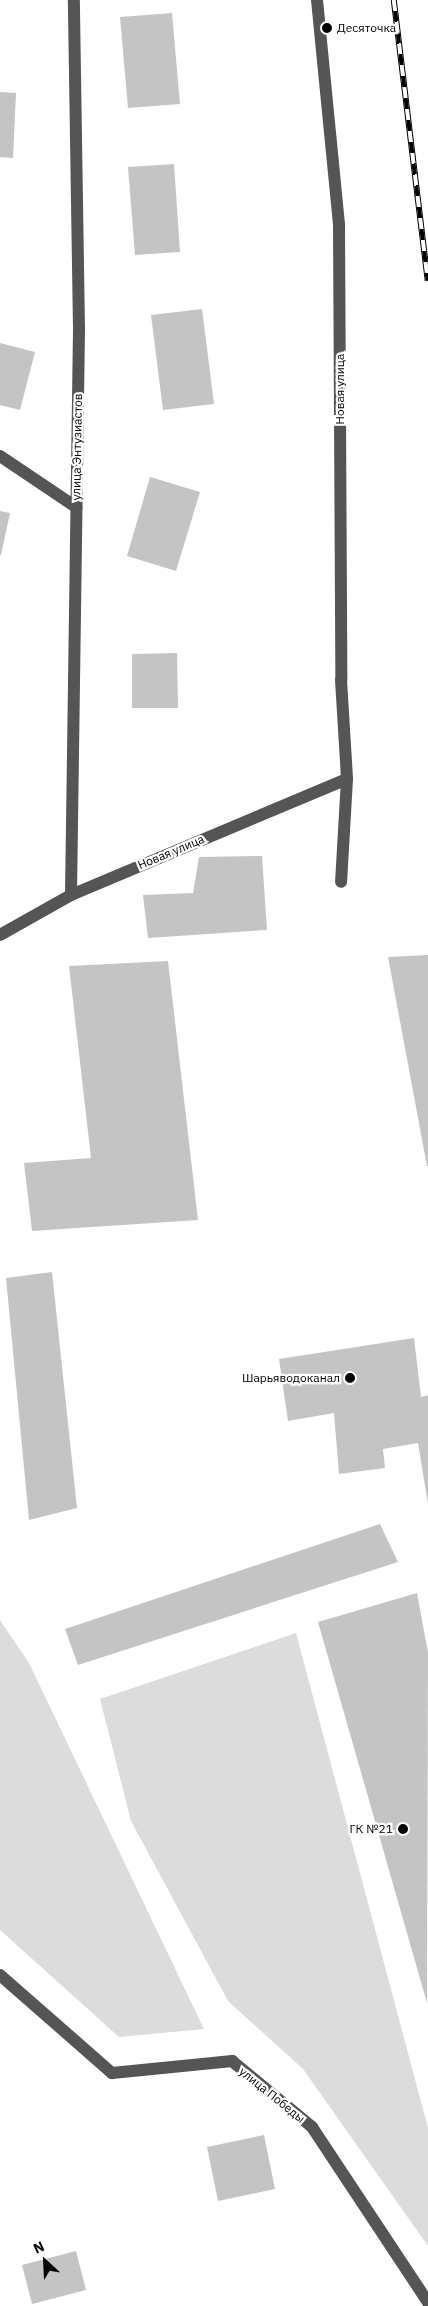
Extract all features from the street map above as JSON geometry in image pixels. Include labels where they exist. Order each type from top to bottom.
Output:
[{"type":"street","name":"улица Энтузиастов","points":[[71,895],[76,507],[74,0]]},
{"type":"street","name":"Новая улица","points":[[317,0],[339,225],[341,680],[347,778],[341,882]]},
{"type":"street","points":[[0,456],[76,507]]},
{"type":"street","name":"Новая улица","points":[[0,935],[71,895],[347,778]]},
{"type":"street","name":"улица Победы","points":[[0,1975],[112,2073],[232,2062],[312,2127],[428,2302]]},
{"type":"shaded area","points":[[0,1620],[29,1663],[204,2029],[119,2037],[0,1930]]},
{"type":"shaded area","points":[[296,1633],[428,2128],[428,2246],[303,2069],[228,2001],[131,1821],[100,1699]]},
{"type":"building","points":[[172,13],[180,104],[128,108],[120,17]]},
{"type":"building","points":[[0,92],[16,93],[13,158],[0,157]]},
{"type":"building","points":[[174,164],[180,252],[135,255],[128,167]]},
{"type":"building","points":[[202,309],[214,404],[163,410],[151,315]]},
{"type":"building","points":[[0,343],[35,352],[20,410],[0,405]]},
{"type":"building","points":[[150,477],[200,492],[176,571],[127,556]]},
{"type":"building","points":[[0,511],[10,513],[1,555],[0,555]]},
{"type":"building","points":[[177,653],[178,708],[132,708],[132,654]]},
{"type":"building","points":[[262,856],[267,930],[148,938],[143,895],[193,893],[199,857]]},
{"type":"building","points":[[428,955],[428,1166],[427,1166],[388,957]]},
{"type":"building","points":[[168,961],[198,1220],[32,1231],[24,1163],[91,1158],[69,966]]},
{"type":"building","points":[[52,1272],[77,1508],[29,1520],[6,1278]]},
{"type":"building","name":"Шарьяводоканал","points":[[414,1338],[421,1397],[428,1395],[428,1504],[418,1443],[383,1449],[385,1468],[339,1474],[334,1413],[288,1421],[279,1359]]},
{"type":"building","points":[[380,1524],[398,1562],[78,1665],[65,1629]]},
{"type":"building","name":"ГК №21","points":[[417,1593],[428,1653],[427,2003],[318,1622]]},
{"type":"building","points":[[264,2135],[275,2189],[218,2201],[207,2147]]},
{"type":"building","points":[[76,2251],[86,2290],[32,2304],[22,2265]]},
{"type":"railway","points":[[394,0],[428,281]]},
{"type":"place","name":"Десяточка","points":[[327,28]]},
{"type":"place","name":"Шарьяводоканал","points":[[350,1378]]},
{"type":"place","name":"ГК №21","points":[[403,1829]]}]
